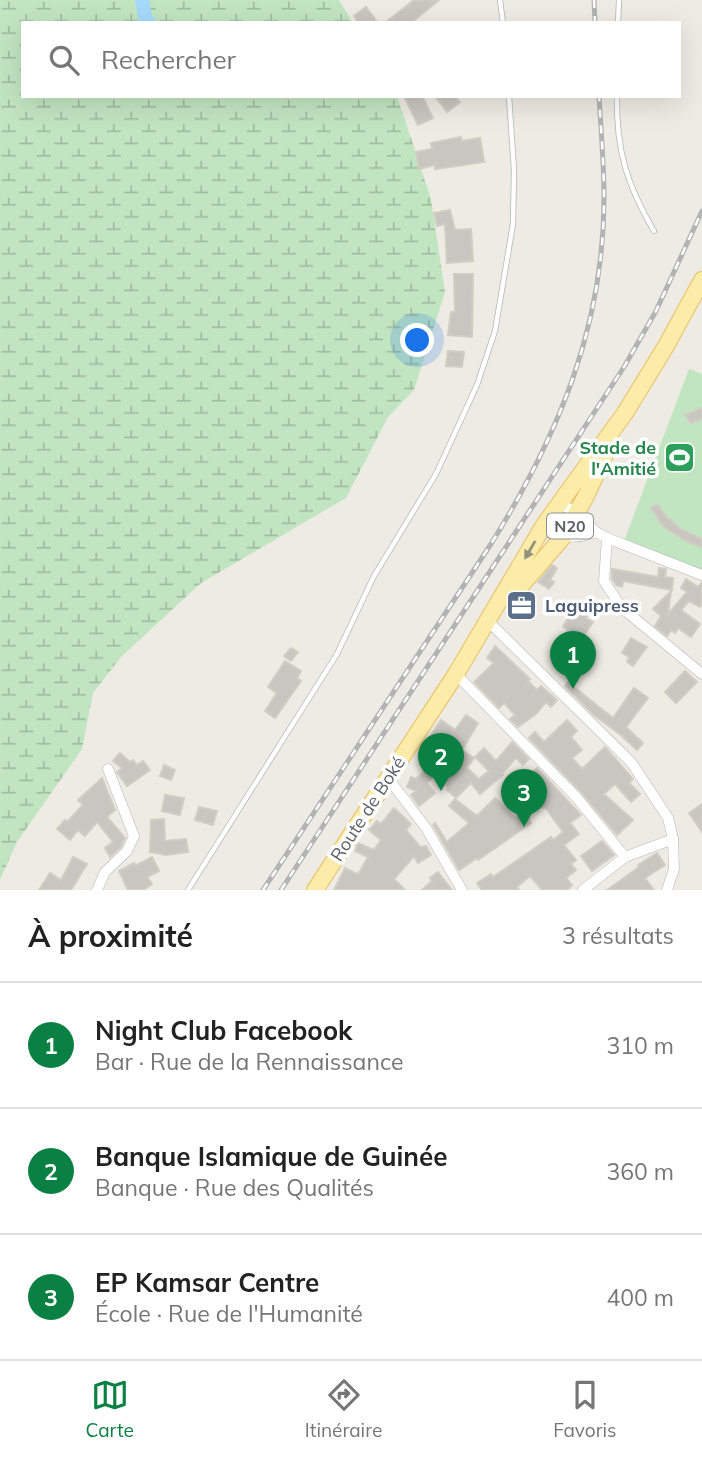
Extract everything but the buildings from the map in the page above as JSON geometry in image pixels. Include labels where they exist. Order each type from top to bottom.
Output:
[{"type":"main road","name":"N20","points":[[488,621],[558,503],[625,413],[666,346],[702,279]]},
{"type":"main road","name":"N20","points":[[488,621],[563,537],[625,413]]},
{"type":"main road","name":"Route de Boké","points":[[315,890],[488,621]]},
{"type":"street","points":[[558,503],[577,513],[596,532],[607,538],[702,575]]},
{"type":"street","points":[[544,525],[563,537],[596,532]]},
{"type":"street","points":[[607,538],[604,581],[622,608],[702,674]]},
{"type":"street","points":[[488,621],[631,762],[668,818],[673,839],[674,869],[667,890]]},
{"type":"street","points":[[456,674],[577,798],[625,857]]},
{"type":"street","points":[[97,890],[105,872],[127,850],[134,836],[108,769]]},
{"type":"street","points":[[388,778],[426,828],[462,890]]},
{"type":"street","points":[[583,890],[625,857],[673,839]]},
{"type":"lane","points":[[500,0],[503,21]]},
{"type":"lane","points":[[618,21],[619,0]]},
{"type":"lane","points":[[188,890],[337,654],[374,576],[436,474],[477,385],[495,331],[513,224],[514,170],[509,98]]},
{"type":"lane","points":[[617,98],[622,162],[638,204],[654,231]]},
{"type":"green space","points":[[0,0],[339,0],[352,21],[21,21],[21,98],[398,98],[431,199],[445,292],[414,390],[388,417],[346,498],[201,583],[121,657],[93,693],[82,749],[17,842],[0,880]]},
{"type":"green space","name":"Stade de l'Amitié","points":[[689,369],[702,374],[702,571],[624,541]]},
{"type":"waterway","points":[[142,0],[146,21]]},
{"type":"railway","points":[[594,0],[595,21]]},
{"type":"railway","points":[[263,890],[491,544],[537,463],[556,421],[573,379],[596,291],[604,198],[599,98]]},
{"type":"railway","points":[[281,890],[624,367],[656,311],[702,211]]},
{"type":"place","name":"Stade de l'Amitié","points":[[679,458]]},
{"type":"place","name":"Laguipress","points":[[522,606]]},
{"type":"place","name":"Night Club Facebook","points":[[573,689]]},
{"type":"place","name":"Banque Islamique de Guinée","points":[[441,791]]},
{"type":"place","name":"EP Kamsar Centre","points":[[524,827]]}]
